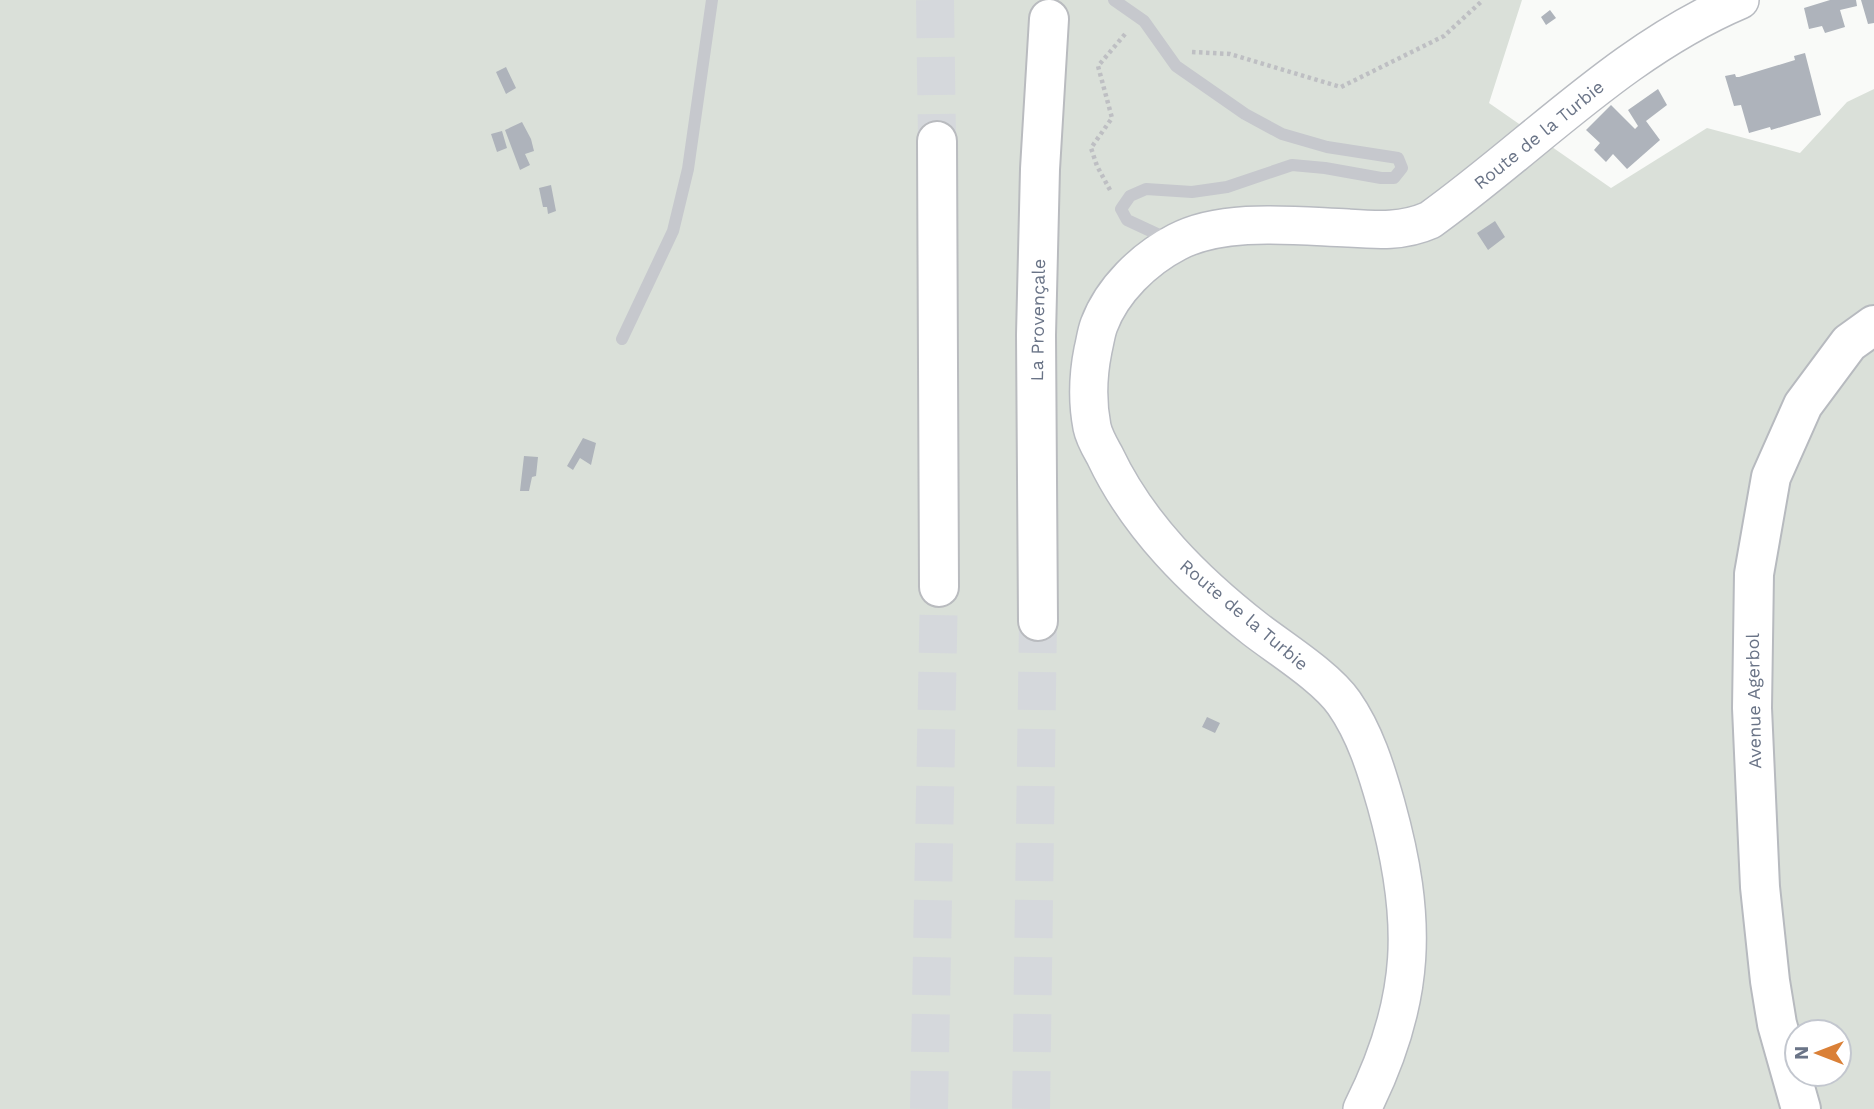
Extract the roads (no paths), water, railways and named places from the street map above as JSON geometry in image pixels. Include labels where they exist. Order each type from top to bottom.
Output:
[{"type":"main road","name":"Route de la Turbie","points":[[1362,1109],[1397,1021],[1409,944],[1408,917],[1399,858],[1379,779],[1370,753],[1342,701],[1331,689],[1201,584],[1148,526],[1113,474],[1092,429],[1088,377],[1098,325],[1121,286],[1150,260],[1177,242],[1200,233],[1233,227],[1396,230],[1419,225],[1447,208],[1621,69],[1692,23],[1740,0]]},
{"type":"main road","name":"La Provençale","points":[[1038,621],[1036,335],[1040,169],[1049,19]]},
{"type":"main road","points":[[937,141],[939,587]]},
{"type":"main road","name":"Avenue Agerbol","points":[[1801,1109],[1777,1024],[1760,887],[1752,708],[1754,574],[1771,477],[1803,405],[1849,343],[1874,325]]},
{"type":"lane","points":[[622,339],[673,231],[688,169],[712,0]]},
{"type":"lane","points":[[1114,0],[1144,20],[1175,66],[1245,114],[1282,134],[1327,147],[1398,158],[1402,168],[1394,178],[1381,178],[1325,168],[1292,166],[1227,187],[1192,192],[1146,189],[1130,196],[1121,209],[1127,220],[1177,242]]},
{"type":"tunnel","points":[[935,0],[937,141]]},
{"type":"tunnel","points":[[929,1109],[939,587]]},
{"type":"tunnel","points":[[1031,1109],[1038,621]]}]
